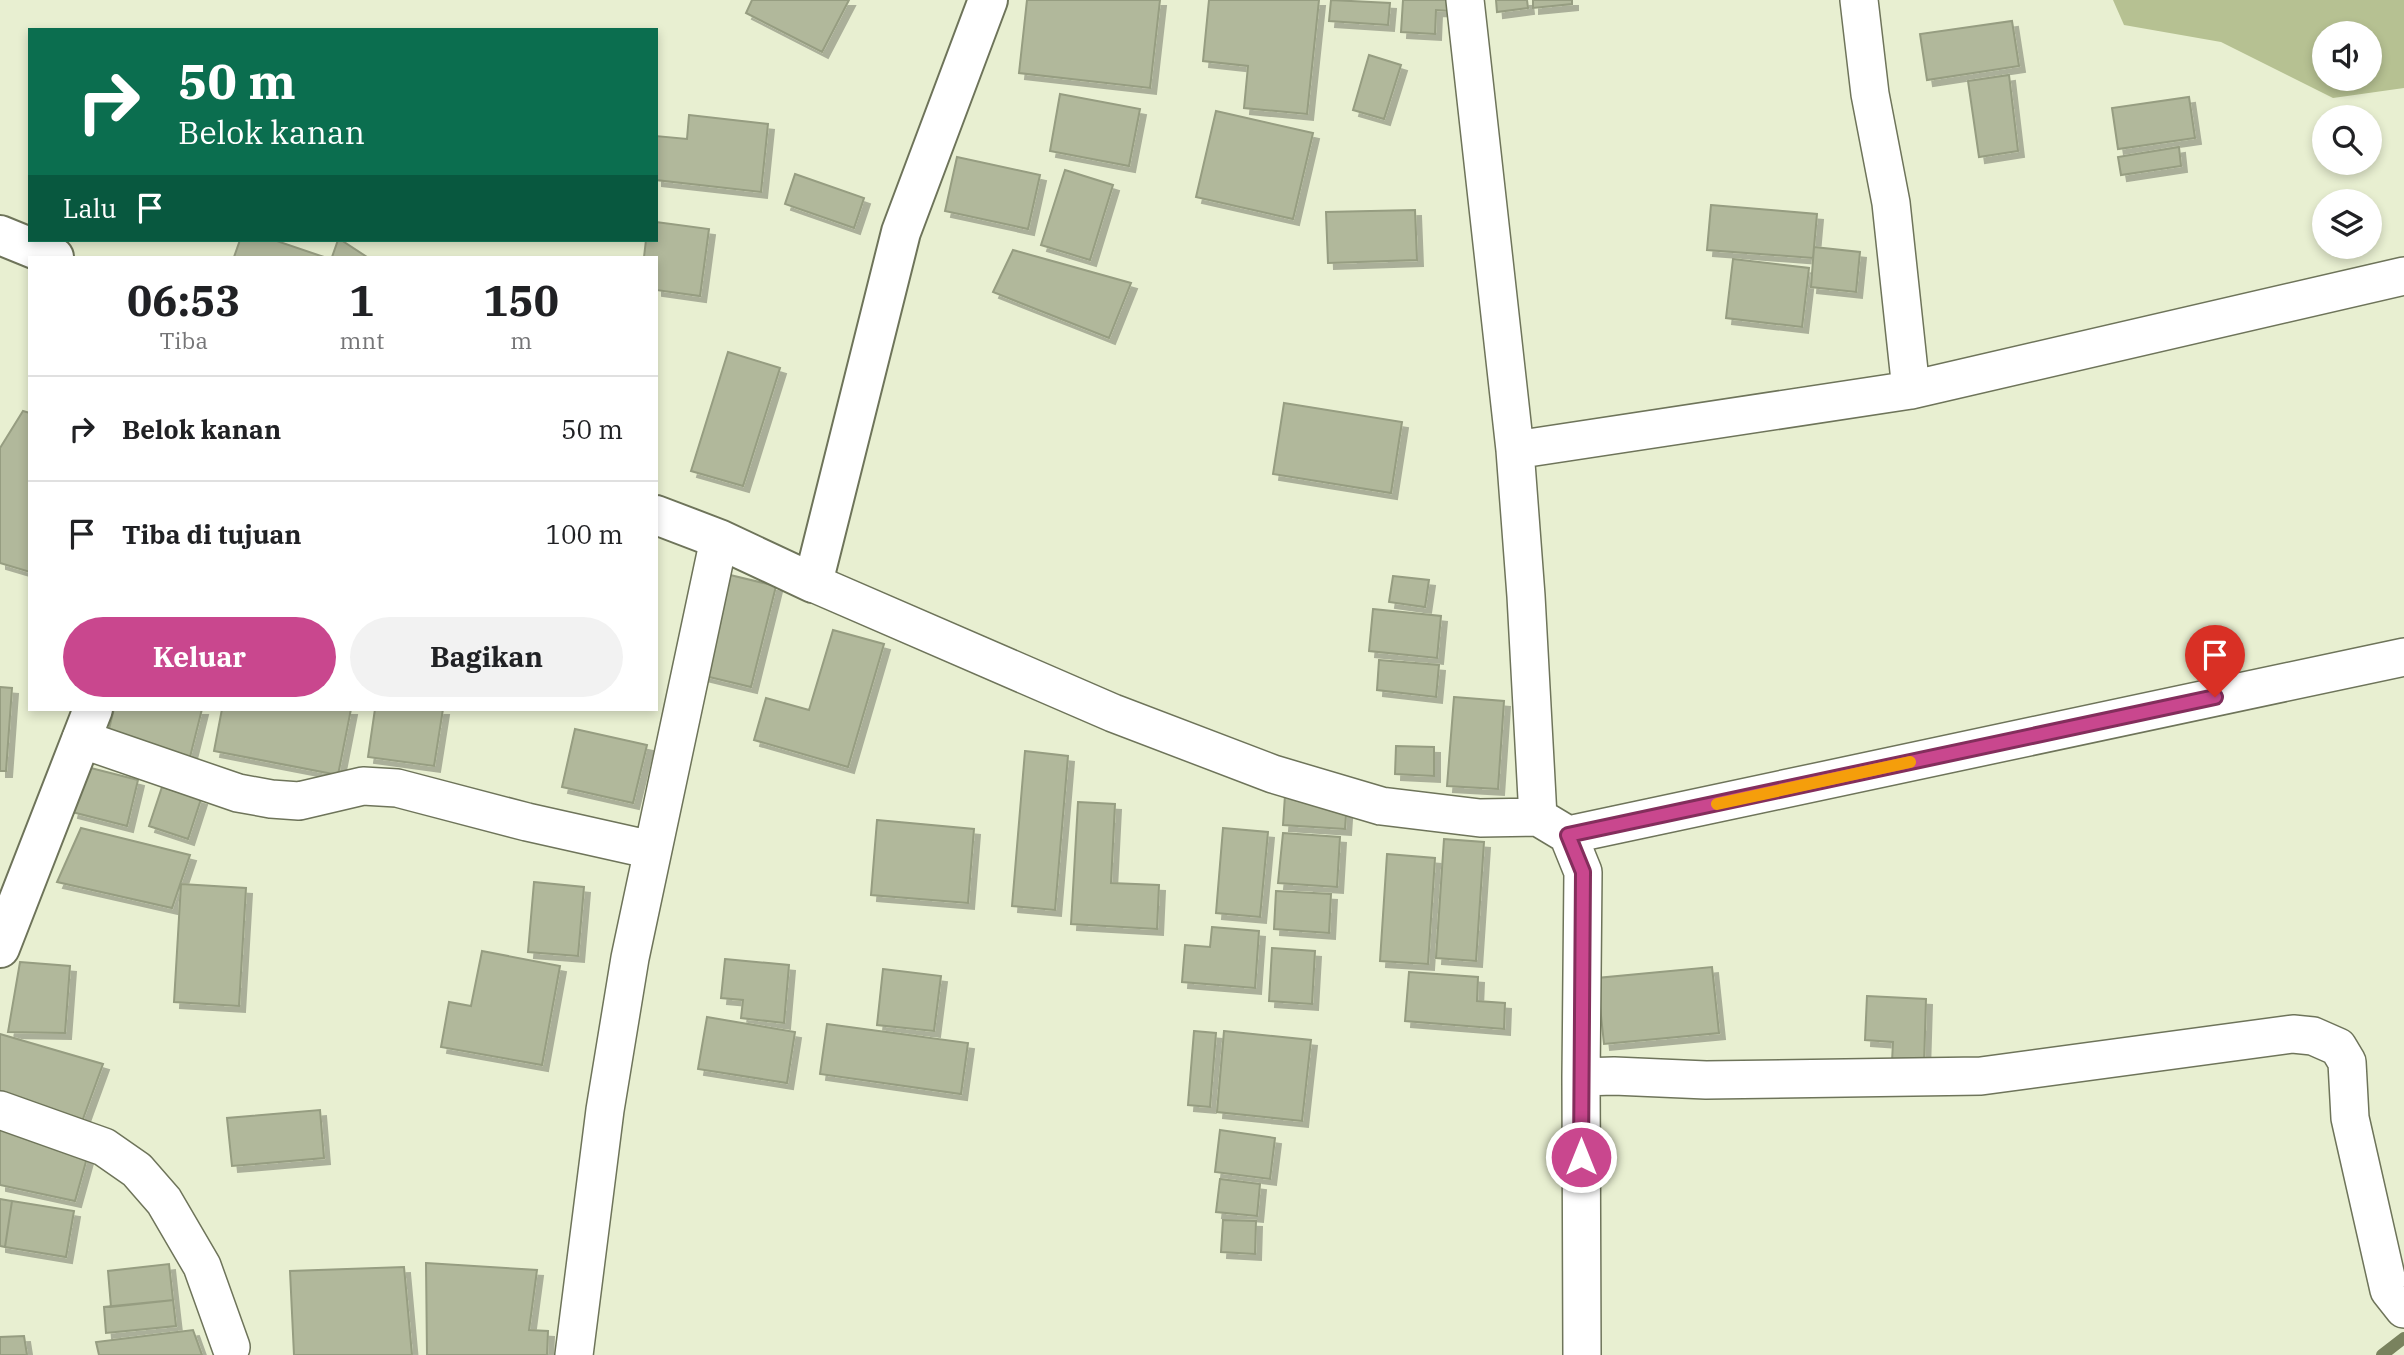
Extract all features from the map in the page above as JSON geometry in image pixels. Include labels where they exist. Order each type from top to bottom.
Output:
[{"type":"street","points":[[813,583],[901,232],[988,0]]},
{"type":"street","points":[[1465,0],[1515,450],[1526,596],[1553,826],[1583,872],[1582,1355]]},
{"type":"street","points":[[1859,0],[1870,94],[1891,203],[1911,390]]},
{"type":"street","points":[[0,235],[52,256]]},
{"type":"street","points":[[1515,450],[1911,390],[2404,276]]},
{"type":"street","points":[[658,516],[719,539],[813,583],[1113,713],[1273,774],[1381,806],[1553,826],[2404,657]]},
{"type":"street","points":[[573,1355],[605,1110],[630,958],[719,539]]},
{"type":"street","points":[[0,948],[87,724],[238,793],[299,801],[363,786],[397,788],[527,822],[652,850]]},
{"type":"street","points":[[1581,1077],[1706,1080],[1981,1076],[2293,1034],[2313,1036],[2338,1047],[2347,1062],[2350,1118],[2397,1300]]},
{"type":"street","points":[[0,1110],[104,1147],[137,1170],[164,1201],[202,1266],[231,1348]]},
{"type":"green space","points":[[2113,0],[2404,0],[2404,88],[2333,98],[2319,91],[2382,91],[2382,21],[2312,21],[2312,88],[2221,42],[2124,25]]},
{"type":"building","points":[[752,0],[849,0],[822,52],[746,13]]},
{"type":"building","points":[[1027,0],[1160,0],[1150,88],[1019,73]]},
{"type":"building","points":[[1209,0],[1319,0],[1307,114],[1244,108],[1248,66],[1203,61]]},
{"type":"building","points":[[1331,0],[1390,3],[1388,25],[1329,21]]},
{"type":"building","points":[[1403,0],[1451,0],[1451,11],[1436,10],[1435,34],[1401,32]]},
{"type":"building","points":[[1496,0],[1527,0],[1528,8],[1497,12]]},
{"type":"building","points":[[1533,0],[1572,0],[1572,4],[1533,8]]},
{"type":"building","points":[[2012,21],[2019,66],[1927,80],[1920,34]]},
{"type":"building","points":[[1369,55],[1401,65],[1384,119],[1353,110]]},
{"type":"building","points":[[2009,75],[2018,151],[1979,157],[1968,81]]},
{"type":"building","points":[[1060,94],[1140,109],[1129,166],[1050,151]]},
{"type":"building","points":[[2189,97],[2195,138],[2118,149],[2112,108]]},
{"type":"building","points":[[1216,111],[1313,133],[1293,219],[1196,197]]},
{"type":"building","points":[[689,115],[768,124],[761,192],[658,180],[658,136],[687,139]]},
{"type":"building","points":[[2179,147],[2181,166],[2121,175],[2118,157]]},
{"type":"building","points":[[957,157],[1040,175],[1028,229],[945,211]]},
{"type":"building","points":[[1065,170],[1113,185],[1090,260],[1041,245]]},
{"type":"building","points":[[795,174],[864,198],[854,228],[785,204]]},
{"type":"building","points":[[1711,205],[1817,214],[1813,258],[1707,250]]},
{"type":"building","points":[[1415,210],[1417,260],[1328,263],[1326,212]]},
{"type":"building","points":[[658,222],[709,229],[700,296],[658,290],[658,256],[644,256],[646,242],[658,242]]},
{"type":"building","points":[[239,242],[280,242],[321,256],[234,256]]},
{"type":"building","points":[[337,242],[344,242],[365,256],[332,256]]},
{"type":"building","points":[[1814,247],[1860,252],[1856,292],[1811,287]]},
{"type":"building","points":[[1013,250],[1131,283],[1109,338],[993,292]]},
{"type":"building","points":[[1733,259],[1809,268],[1802,327],[1726,318]]},
{"type":"building","points":[[728,352],[780,368],[743,486],[691,471]]},
{"type":"building","points":[[1284,403],[1402,422],[1391,493],[1273,474]]},
{"type":"building","points":[[23,411],[28,412],[28,571],[0,563],[0,448]]},
{"type":"building","points":[[726,574],[776,586],[751,687],[701,675]]},
{"type":"building","points":[[1393,576],[1429,580],[1425,607],[1389,602]]},
{"type":"building","points":[[1373,609],[1441,616],[1437,658],[1369,651]]},
{"type":"building","points":[[833,630],[884,644],[848,767],[754,740],[766,698],[809,710]]},
{"type":"building","points":[[1379,660],[1439,665],[1436,697],[1377,690]]},
{"type":"building","points":[[0,687],[12,688],[6,771],[0,771]]},
{"type":"building","points":[[1454,697],[1504,701],[1498,789],[1447,786]]},
{"type":"building","points":[[114,711],[202,711],[190,757],[107,737]]},
{"type":"building","points":[[222,711],[351,711],[338,775],[214,751]]},
{"type":"building","points":[[375,711],[443,711],[434,766],[368,757]]},
{"type":"building","points":[[575,729],[647,745],[633,803],[562,787]]},
{"type":"building","points":[[1396,746],[1434,747],[1434,776],[1395,774]]},
{"type":"building","points":[[1025,751],[1068,756],[1055,910],[1012,906]]},
{"type":"building","points":[[83,766],[138,780],[127,826],[72,812]]},
{"type":"building","points":[[162,787],[201,799],[188,839],[149,826]]},
{"type":"building","points":[[1285,795],[1347,799],[1345,829],[1283,825]]},
{"type":"building","points":[[1078,802],[1115,804],[1111,883],[1159,885],[1157,929],[1071,924]]},
{"type":"building","points":[[877,820],[974,829],[968,903],[871,895]]},
{"type":"building","points":[[81,828],[190,855],[172,908],[57,882]]},
{"type":"building","points":[[1223,828],[1268,832],[1260,917],[1216,913]]},
{"type":"building","points":[[1283,833],[1340,837],[1337,887],[1278,883]]},
{"type":"building","points":[[1444,839],[1484,842],[1476,961],[1436,958]]},
{"type":"building","points":[[1387,854],[1435,858],[1428,964],[1380,961]]},
{"type":"building","points":[[534,882],[584,887],[578,956],[528,952]]},
{"type":"building","points":[[181,884],[246,888],[239,1006],[174,1002]]},
{"type":"building","points":[[1276,891],[1331,894],[1329,933],[1274,929]]},
{"type":"building","points":[[1212,927],[1259,931],[1255,988],[1182,982],[1185,945],[1210,947]]},
{"type":"building","points":[[1272,948],[1315,951],[1312,1004],[1269,1001]]},
{"type":"building","points":[[482,951],[560,966],[542,1065],[441,1047],[449,1002],[471,1006]]},
{"type":"building","points":[[725,959],[789,965],[784,1023],[741,1018],[743,1000],[721,998]]},
{"type":"building","points":[[20,962],[70,966],[65,1033],[8,1032]]},
{"type":"building","points":[[1712,967],[1719,1033],[1604,1044],[1597,978]]},
{"type":"building","points":[[883,969],[941,976],[934,1031],[877,1025]]},
{"type":"building","points":[[1409,972],[1478,977],[1477,1001],[1505,1003],[1504,1029],[1405,1021]]},
{"type":"building","points":[[1867,996],[1926,999],[1924,1064],[1892,1062],[1893,1042],[1865,1040]]},
{"type":"building","points":[[707,1017],[795,1032],[787,1083],[698,1069]]},
{"type":"building","points":[[827,1024],[968,1043],[961,1094],[820,1074]]},
{"type":"building","points":[[1194,1031],[1216,1033],[1210,1107],[1188,1105]]},
{"type":"building","points":[[1224,1031],[1311,1040],[1302,1121],[1217,1112]]},
{"type":"building","points":[[0,1034],[103,1064],[80,1127],[0,1099]]},
{"type":"building","points":[[320,1110],[324,1158],[232,1166],[227,1118]]},
{"type":"building","points":[[0,1125],[90,1147],[75,1201],[0,1185]]},
{"type":"building","points":[[1220,1130],[1275,1138],[1270,1179],[1215,1172]]},
{"type":"building","points":[[1220,1179],[1260,1184],[1257,1216],[1216,1212]]},
{"type":"building","points":[[0,1199],[12,1201],[5,1247],[0,1246]]},
{"type":"building","points":[[12,1201],[74,1211],[66,1257],[5,1247]]},
{"type":"building","points":[[1223,1220],[1256,1221],[1255,1254],[1221,1252]]},
{"type":"building","points":[[426,1263],[537,1270],[529,1330],[548,1331],[547,1355],[427,1355]]},
{"type":"building","points":[[169,1264],[173,1300],[111,1307],[108,1271]]},
{"type":"building","points":[[404,1267],[412,1355],[294,1355],[290,1271]]},
{"type":"building","points":[[173,1300],[176,1326],[106,1333],[104,1307]]},
{"type":"building","points":[[193,1330],[202,1355],[99,1355],[96,1342]]},
{"type":"building","points":[[24,1336],[27,1355],[0,1355],[0,1337]]},
{"type":"waterway","points":[[2382,1355],[2404,1338]]},
{"type":"slow traffic","points":[[1717,804],[1910,762]]},
{"type":"route","points":[[1581,1157],[1583,872],[1568,835],[2215,697]]}]
